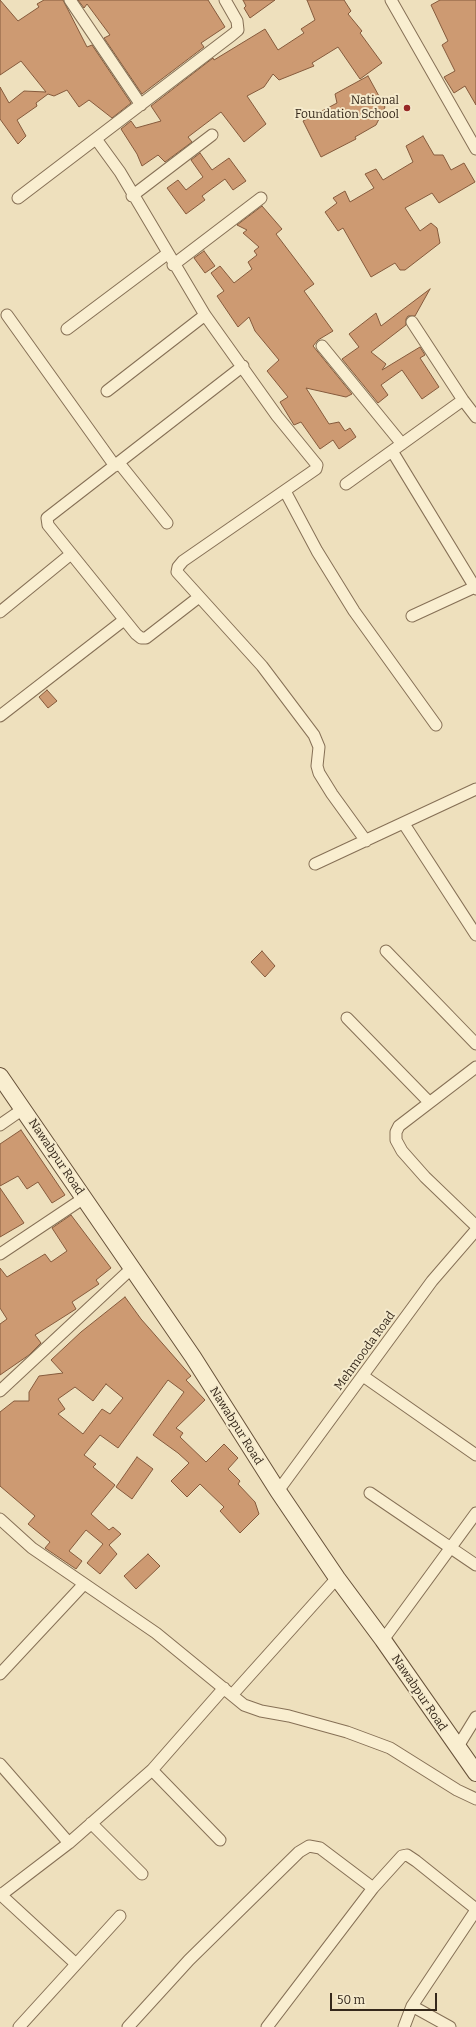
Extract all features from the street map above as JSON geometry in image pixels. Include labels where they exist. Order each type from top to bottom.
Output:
[{"type":"street","points":[[70,0],[142,105]]},
{"type":"street","points":[[18,198],[142,105],[238,30],[237,21],[225,0]]},
{"type":"street","points":[[391,0],[476,149]]},
{"type":"street","points":[[132,196],[212,135]]},
{"type":"street","points":[[96,139],[120,172],[132,196],[204,315],[243,366],[277,416],[317,465],[316,469],[178,567],[177,572],[262,666],[314,735],[319,747],[317,766],[319,773],[332,794],[366,841]]},
{"type":"street","points":[[173,265],[261,198]]},
{"type":"street","points":[[67,329],[167,254]]},
{"type":"street","points":[[8,315],[117,464],[167,523]]},
{"type":"street","points":[[108,391],[204,315]]},
{"type":"street","points":[[412,322],[463,400],[476,417]]},
{"type":"street","points":[[322,346],[402,444]]},
{"type":"street","points":[[198,597],[146,638],[141,638],[124,620],[48,525],[47,518],[243,366]]},
{"type":"street","points":[[346,484],[463,400]]},
{"type":"street","points":[[392,451],[476,588],[412,616]]},
{"type":"street","points":[[285,491],[317,551],[354,611],[436,725]]},
{"type":"street","points":[[0,612],[72,554]]},
{"type":"street","points":[[0,716],[124,620]]},
{"type":"street","points":[[315,864],[404,824],[476,789]]},
{"type":"street","points":[[404,824],[476,935]]},
{"type":"street","points":[[386,951],[476,1044]]},
{"type":"street","points":[[348,1018],[429,1102]]},
{"type":"street","points":[[476,1067],[399,1126],[396,1132],[396,1140],[402,1151],[425,1177],[476,1226]]},
{"type":"street","name":"Nawabpur Road","points":[[0,1076],[193,1357],[278,1491],[337,1578],[383,1640],[457,1748],[476,1773]]},
{"type":"street","points":[[0,1125],[23,1109]]},
{"type":"street","points":[[0,1254],[84,1198]]},
{"type":"street","name":"Mehmooda Road","points":[[278,1491],[364,1376],[432,1281],[476,1230]]},
{"type":"street","points":[[0,1391],[132,1268]]},
{"type":"street","points":[[364,1376],[476,1456]]},
{"type":"street","points":[[370,1493],[476,1565]]},
{"type":"street","points":[[383,1640],[476,1513]]},
{"type":"street","points":[[0,1519],[32,1548],[156,1633],[244,1705],[261,1712],[289,1716],[347,1732],[390,1748],[457,1790],[476,1799]]},
{"type":"street","points":[[76,1964],[0,1895],[69,1843],[152,1770],[337,1578]]},
{"type":"street","points":[[0,1674],[84,1584]]},
{"type":"street","points":[[457,1748],[476,1717]]},
{"type":"street","points":[[0,1764],[69,1843]]},
{"type":"street","points":[[152,1770],[220,1840]]},
{"type":"street","points":[[91,1823],[142,1874]]},
{"type":"street","points":[[128,2027],[189,1960],[299,1852],[309,1846],[320,1848],[373,1888]]},
{"type":"street","points":[[267,2027],[373,1888],[398,1859],[407,1855],[476,1909],[412,2006],[404,2027]]},
{"type":"street","points":[[19,2027],[120,1916]]},
{"type":"street","points":[[412,2006],[450,2027]]},
{"type":"building","points":[[0,0],[18,21],[39,7],[37,4],[44,0],[63,0],[87,47],[92,45],[131,103],[112,118],[89,100],[79,107],[67,90],[54,96],[48,94],[36,103],[37,106],[17,120],[26,136],[18,144],[0,119],[0,87],[9,103],[24,91],[46,92],[21,61],[0,75]]},
{"type":"building","points":[[78,0],[208,0],[225,27],[201,43],[204,47],[142,94],[104,38],[110,35],[87,4],[84,8]]},
{"type":"building","points":[[243,0],[275,0],[250,18],[244,8],[246,6]]},
{"type":"building","points":[[307,0],[344,0],[351,11],[348,14],[362,31],[360,33],[382,63],[360,79],[338,47],[312,63],[314,66],[279,80],[273,74],[264,87],[247,96],[266,124],[244,142],[221,112],[188,137],[192,142],[165,162],[158,155],[142,166],[137,154],[121,129],[131,121],[136,128],[161,121],[151,106],[213,58],[214,60],[265,29],[278,50],[304,33],[301,29],[315,20]]},
{"type":"building","points":[[440,0],[476,0],[476,105],[465,86],[454,93],[444,77],[455,71],[442,45],[448,41],[431,5]]},
{"type":"building","points":[[368,76],[385,107],[376,125],[355,137],[356,139],[321,157],[303,121],[337,103],[335,94]]},
{"type":"building","points":[[423,136],[434,155],[443,155],[451,170],[464,163],[475,182],[439,203],[432,193],[405,208],[420,231],[431,223],[437,228],[440,243],[405,270],[400,270],[395,263],[371,277],[343,228],[338,231],[325,212],[337,203],[333,198],[345,191],[350,202],[374,188],[365,174],[376,169],[383,180],[413,162],[406,146]]},
{"type":"building","points":[[200,153],[212,170],[229,158],[246,181],[233,190],[225,179],[202,196],[205,200],[186,214],[167,188],[178,180],[186,190],[203,177],[191,160]]},
{"type":"building","points":[[262,206],[282,229],[276,234],[314,284],[304,291],[333,331],[318,340],[313,346],[352,394],[346,397],[306,388],[329,424],[339,422],[345,431],[350,428],[356,437],[339,449],[333,440],[320,449],[301,422],[294,425],[280,402],[288,397],[267,371],[279,360],[255,331],[249,317],[238,327],[217,296],[224,291],[211,273],[220,266],[234,283],[252,269],[248,262],[257,255],[254,251],[259,247],[243,233],[247,230],[237,225]]},
{"type":"building","points":[[204,251],[215,266],[205,273],[194,258]]},
{"type":"building","points":[[430,289],[415,316],[408,316],[406,319],[406,325],[371,352],[386,364],[382,370],[420,347],[425,355],[420,358],[439,387],[422,399],[402,370],[381,385],[388,395],[378,403],[342,359],[359,347],[349,334],[376,313],[381,326]]},
{"type":"building","points":[[47,690],[57,701],[48,708],[39,697]]},
{"type":"building","points":[[262,951],[275,966],[265,977],[251,962]]},
{"type":"building","points":[[21,1130],[65,1195],[52,1203],[38,1182],[27,1189],[18,1176],[0,1186],[0,1144]]},
{"type":"building","points":[[0,1188],[24,1223],[0,1237]]},
{"type":"building","points":[[71,1215],[111,1268],[96,1280],[99,1284],[72,1302],[76,1309],[35,1335],[41,1343],[29,1355],[0,1375],[0,1324],[7,1319],[0,1308],[0,1268],[7,1277],[45,1254],[51,1262],[67,1251],[52,1228]]},
{"type":"building","points":[[125,1297],[141,1319],[191,1376],[186,1380],[205,1400],[176,1428],[183,1433],[180,1437],[206,1462],[224,1444],[238,1458],[228,1469],[240,1481],[238,1484],[255,1502],[259,1514],[240,1533],[220,1511],[224,1507],[200,1484],[187,1497],[171,1481],[189,1463],[153,1435],[184,1392],[168,1380],[118,1448],[100,1435],[84,1455],[96,1464],[93,1467],[115,1485],[91,1514],[109,1530],[113,1527],[121,1534],[109,1545],[117,1554],[100,1574],[87,1563],[103,1544],[86,1530],[69,1551],[82,1561],[76,1569],[45,1548],[50,1542],[28,1524],[35,1516],[0,1486],[0,1412],[14,1401],[29,1401],[29,1392],[39,1376],[63,1373],[51,1360],[81,1332]],"holes":[[[106,1384],[123,1398],[110,1414],[102,1409],[83,1434],[58,1414],[65,1409],[58,1399],[75,1387],[93,1401]]]},
{"type":"building","points":[[137,1457],[153,1469],[132,1499],[116,1487]]},
{"type":"building","points":[[148,1554],[160,1566],[136,1589],[124,1576]]},
{"type":"place","name":"National Foundation School","points":[[407,108]]}]
